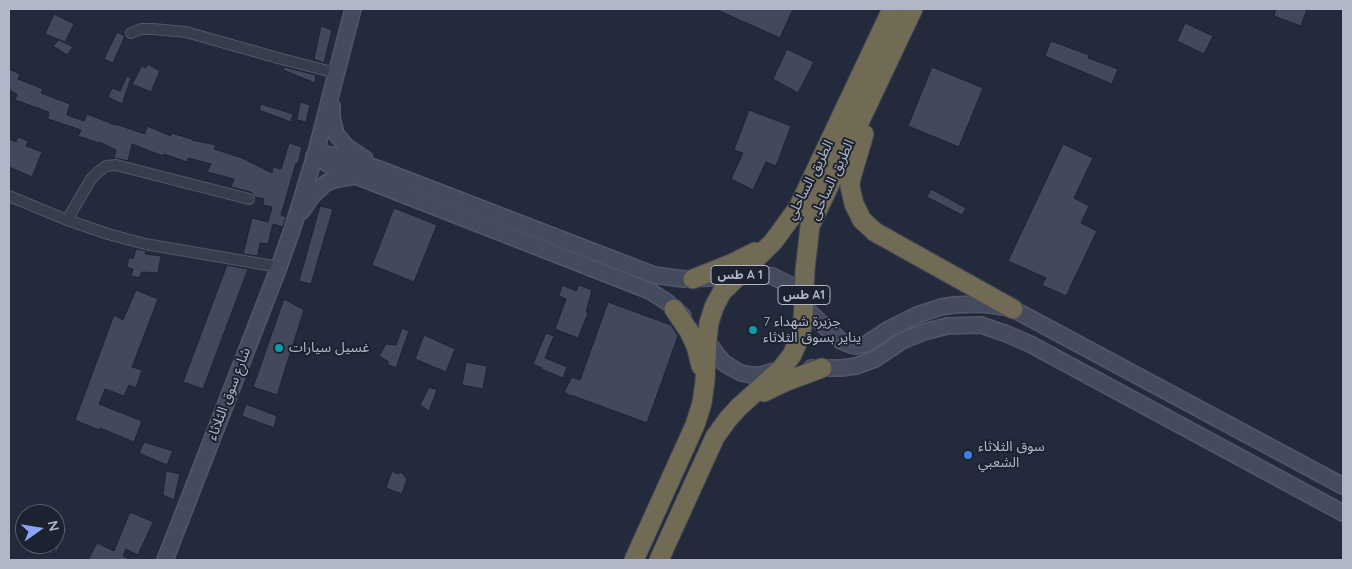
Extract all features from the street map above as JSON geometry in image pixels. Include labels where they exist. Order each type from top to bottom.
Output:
[{"type":"highway","name":"الطريق الساحلي","points":[[634,560],[695,426],[702,403],[709,322],[714,307],[722,292],[773,242],[798,208],[892,9]]},
{"type":"highway","name":"الطريق الساحلى","points":[[659,560],[716,437],[739,406],[781,369],[792,356],[800,337],[803,321],[805,270],[810,226],[913,9]]},
{"type":"highway","points":[[883,71],[877,97],[851,178],[852,195],[857,212],[862,220],[875,232],[1013,309]]},
{"type":"highway","points":[[693,279],[733,263],[773,242]]},
{"type":"highway","points":[[674,309],[684,322],[696,346],[705,381]]},
{"type":"highway","points":[[739,406],[779,384],[822,368]]},
{"type":"street","points":[[293,227],[315,154],[353,9]]},
{"type":"street","points":[[131,33],[153,29],[186,32],[336,73]]},
{"type":"street","points":[[332,92],[332,118],[336,134],[347,147],[379,169]]},
{"type":"street","points":[[315,154],[346,158],[379,169],[654,275],[693,279],[763,274],[780,279],[794,290],[804,306],[841,341],[856,346],[866,344],[889,329],[917,315],[941,307],[978,304],[1013,309],[1343,486]]},
{"type":"street","points":[[315,154],[327,164],[356,176],[650,291],[668,302],[693,326],[707,340],[724,363],[741,373],[761,375],[781,369],[848,367],[866,363],[884,354],[902,340],[936,328],[970,325],[994,329],[1030,344],[1343,513]]},
{"type":"street","points":[[67,220],[91,179],[106,166],[116,165],[249,199]]},
{"type":"street","points":[[293,227],[308,202],[321,187],[337,179],[356,176]]},
{"type":"street","points":[[9,196],[67,220],[145,244],[279,267]]},
{"type":"street","name":"شارع سوق الثلاثاء","points":[[164,560],[293,227]]},
{"type":"building","points":[[715,9],[793,9],[780,38]]},
{"type":"building","points":[[1276,9],[1307,9],[1301,26],[1274,16]]},
{"type":"building","points":[[54,14],[74,24],[65,42],[45,34]]},
{"type":"building","points":[[1185,23],[1213,36],[1204,54],[1177,41]]},
{"type":"building","points":[[321,26],[332,30],[324,63],[314,59]]},
{"type":"building","points":[[117,32],[125,36],[113,63],[104,59]]},
{"type":"building","points":[[59,40],[73,47],[67,55],[53,46]]},
{"type":"building","points":[[1051,41],[1089,55],[1088,58],[1118,69],[1112,84],[1045,56]]},
{"type":"building","points":[[787,49],[814,62],[798,93],[773,79]]},
{"type":"building","points":[[148,64],[160,71],[151,92],[132,84],[142,66],[146,68]]},
{"type":"building","points":[[284,67],[316,75],[315,83],[283,70]]},
{"type":"building","points":[[932,67],[983,88],[959,147],[908,126]]},
{"type":"building","points":[[9,69],[20,74],[18,79],[43,89],[41,93],[70,104],[67,115],[84,121],[87,114],[145,134],[147,126],[171,136],[171,133],[216,145],[214,149],[242,158],[272,173],[273,167],[281,169],[289,143],[302,147],[281,215],[286,217],[283,227],[273,224],[268,244],[260,243],[258,256],[243,254],[252,218],[268,222],[272,207],[263,205],[264,199],[255,197],[251,192],[231,187],[234,179],[207,172],[211,164],[188,158],[187,162],[164,154],[163,156],[132,144],[128,161],[114,158],[116,150],[100,142],[78,136],[81,130],[48,119],[49,112],[15,100],[17,94],[9,90]]},
{"type":"building","points":[[127,76],[131,78],[122,104],[108,97],[112,88],[120,91]]},
{"type":"building","points":[[300,102],[310,105],[306,122],[297,120]]},
{"type":"building","points":[[261,104],[293,114],[291,122],[259,110]]},
{"type":"building","points":[[749,110],[791,126],[776,166],[766,162],[753,190],[731,179],[743,153],[734,150]]},
{"type":"building","points":[[18,137],[28,141],[26,146],[42,152],[32,177],[9,167],[9,139],[16,142]]},
{"type":"building","points":[[1063,144],[1093,158],[1074,198],[1089,206],[1081,223],[1097,231],[1066,296],[1042,285],[1046,278],[1008,261]]},
{"type":"building","points":[[931,189],[966,208],[962,215],[927,197]]},
{"type":"building","points":[[320,206],[333,209],[311,284],[299,281]]},
{"type":"building","points":[[394,208],[437,225],[414,282],[372,265]]},
{"type":"building","points":[[136,249],[146,251],[145,254],[161,256],[158,273],[142,272],[139,278],[131,276],[133,269],[127,267],[129,257],[133,259]]},
{"type":"building","points":[[227,265],[248,269],[203,389],[183,382]]},
{"type":"building","points":[[562,285],[576,291],[579,285],[592,290],[586,312],[588,313],[578,338],[555,329],[566,299],[559,296]]},
{"type":"building","points":[[136,290],[158,299],[132,367],[142,370],[136,388],[129,385],[124,396],[105,389],[99,404],[142,421],[134,442],[75,420],[114,315],[123,320]]},
{"type":"building","name":"غسيل سيارات","points":[[284,299],[304,310],[277,395],[253,387]]},
{"type":"building","points":[[608,302],[671,325],[678,336],[647,423],[564,392],[572,377],[580,380]]},
{"type":"building","points":[[402,328],[409,331],[396,368],[386,364],[389,362],[379,356],[386,344],[396,345]]},
{"type":"building","points":[[546,333],[554,336],[545,358],[567,367],[563,378],[533,364]]},
{"type":"building","points":[[424,335],[455,349],[446,372],[415,359]]},
{"type":"building","points":[[466,362],[487,366],[483,389],[462,385]]},
{"type":"building","points":[[429,387],[437,390],[429,411],[420,405]]},
{"type":"building","points":[[246,404],[277,416],[274,428],[242,416]]},
{"type":"building","points":[[144,442],[173,451],[167,465],[139,453]]},
{"type":"building","points":[[166,471],[180,474],[174,500],[163,495]]},
{"type":"building","points":[[392,471],[398,474],[401,472],[407,479],[402,494],[386,488]]},
{"type":"building","points":[[130,512],[153,522],[138,555],[126,549],[123,556],[132,560],[88,560],[97,543],[114,551]]},
{"type":"place","name":"جزيرة شهداء 7 يناير بسوق الثلاثاء","points":[[753,330]]},
{"type":"place","name":"غسيل سيارات","points":[[279,348]]},
{"type":"place","name":"سوق الثلاثاء الشعبي","points":[[968,455]]}]
